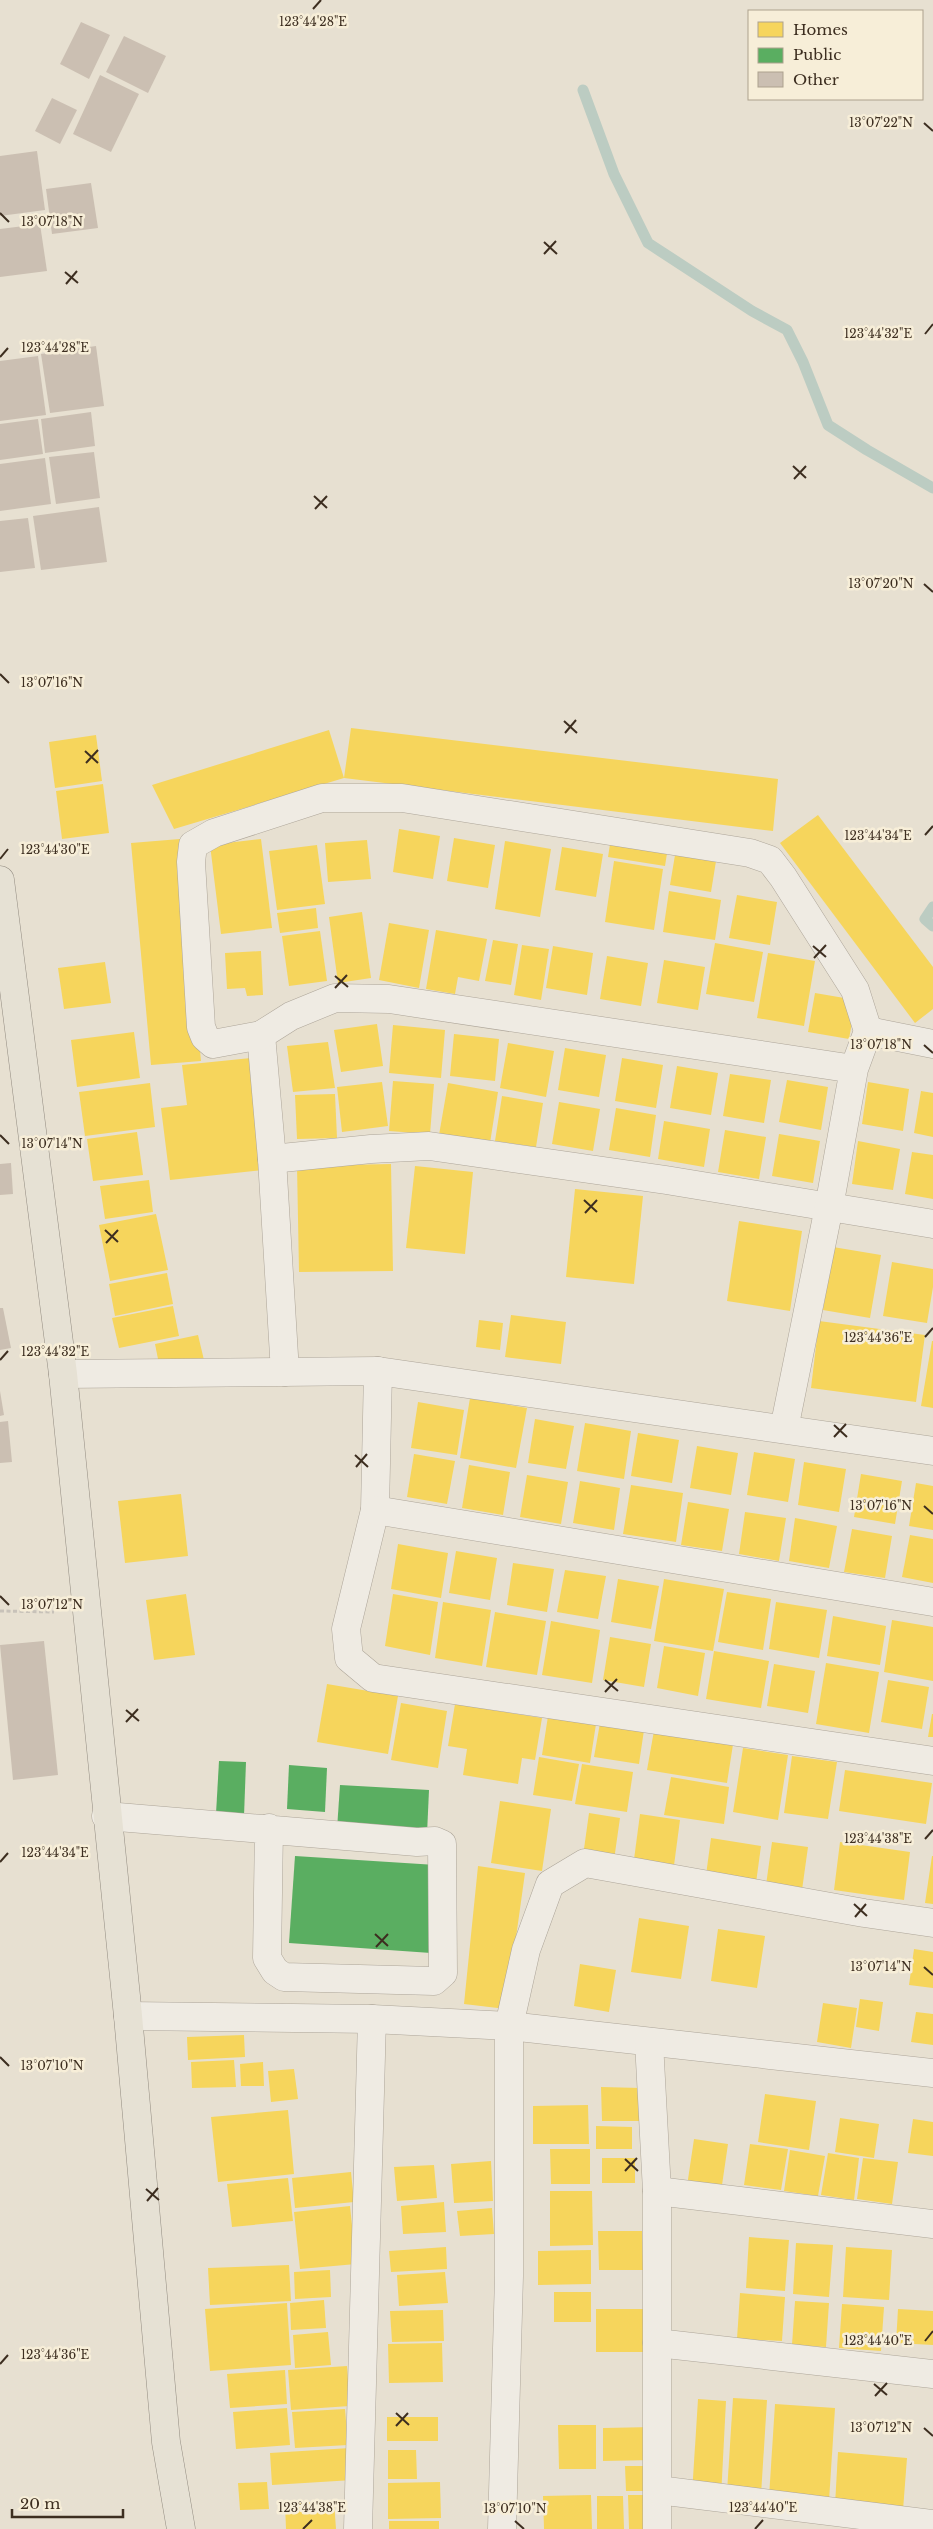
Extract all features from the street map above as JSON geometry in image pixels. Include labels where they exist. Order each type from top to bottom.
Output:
[{"type":"main road","points":[[0,880],[63,1374],[106,1816],[128,2016],[166,2442],[182,2529]]},
{"type":"street","points":[[784,1429],[829,1207],[854,1069],[868,1031],[855,990],[783,877],[770,860],[750,853],[402,798],[322,798],[214,833],[193,845],[191,862],[201,1026],[205,1037],[213,1044],[261,1035],[291,1016],[335,998],[389,999],[854,1069]]},
{"type":"street","points":[[868,1031],[933,1044]]},
{"type":"street","points":[[261,1035],[272,1159],[286,1372]]},
{"type":"street","points":[[272,1159],[372,1149],[429,1146],[666,1180],[933,1224]]},
{"type":"street","points":[[63,1374],[378,1371],[933,1451]]},
{"type":"street","points":[[378,1371],[375,1510],[346,1629],[349,1658],[373,1678],[933,1761]]},
{"type":"street","points":[[375,1510],[933,1602]]},
{"type":"street","points":[[106,1816],[269,1828],[417,1842],[435,1841],[442,1844],[443,1973],[434,1981],[284,1977],[274,1971],[268,1958],[269,1828]]},
{"type":"street","points":[[502,2529],[510,2276],[509,2026],[526,1950],[550,1884],[585,1863],[864,1913],[933,1922]]},
{"type":"street","points":[[128,2016],[372,2019],[509,2026],[933,2073]]},
{"type":"street","points":[[358,2529],[372,2019]]},
{"type":"street","points":[[649,2042],[657,2191],[657,2529]]},
{"type":"street","points":[[657,2191],[933,2224]]},
{"type":"street","points":[[658,2343],[933,2374]]},
{"type":"street","points":[[658,2490],[933,2524]]},
{"type":"path","points":[[0,1612],[86,1613]]},
{"type":"building: Homes","points":[[351,728],[778,779],[773,831],[344,778]]},
{"type":"building: Homes","points":[[329,730],[344,778],[174,829],[152,785]]},
{"type":"building: Homes","points":[[96,735],[102,781],[55,788],[49,742]]},
{"type":"building: Homes","points":[[103,784],[109,833],[62,839],[56,791]]},
{"type":"building: Homes","points":[[818,815],[933,967],[933,1009],[915,1023],[780,843]]},
{"type":"building: Homes","points":[[399,829],[440,836],[433,879],[393,872]]},
{"type":"building: Homes","points":[[454,838],[495,845],[488,888],[447,881]]},
{"type":"building: Homes","points":[[611,838],[668,847],[665,866],[608,857]]},
{"type":"building: Homes","points":[[180,839],[201,1061],[151,1065],[131,843]]},
{"type":"building: Homes","points":[[261,839],[272,928],[221,934],[210,845]]},
{"type":"building: Homes","points":[[367,840],[371,879],[328,882],[325,843]]},
{"type":"building: Homes","points":[[505,841],[551,849],[540,917],[495,909]]},
{"type":"building: Homes","points":[[317,845],[325,904],[277,910],[269,851]]},
{"type":"building: Homes","points":[[562,847],[603,854],[596,897],[555,890]]},
{"type":"building: Homes","points":[[676,849],[717,855],[711,892],[670,885]]},
{"type":"building: Homes","points":[[614,861],[663,869],[654,930],[605,922]]},
{"type":"building: Homes","points":[[669,891],[721,900],[715,940],[663,932]]},
{"type":"building: Homes","points":[[737,895],[777,902],[770,945],[729,938]]},
{"type":"building: Homes","points":[[316,908],[318,928],[280,933],[277,913]]},
{"type":"building: Homes","points":[[362,912],[371,978],[338,983],[329,917]]},
{"type":"building: Homes","points":[[389,923],[429,930],[419,988],[379,980]]},
{"type":"building: Homes","points":[[436,930],[487,939],[479,981],[458,977],[455,994],[426,989]]},
{"type":"building: Homes","points":[[320,931],[327,981],[289,986],[282,936]]},
{"type":"building: Homes","points":[[493,940],[518,944],[511,985],[485,981]]},
{"type":"building: Homes","points":[[715,943],[763,952],[754,1002],[706,994]]},
{"type":"building: Homes","points":[[522,945],[549,949],[541,1000],[514,995]]},
{"type":"building: Homes","points":[[553,946],[593,953],[587,995],[546,988]]},
{"type":"building: Homes","points":[[261,951],[263,995],[247,996],[245,988],[227,989],[225,953]]},
{"type":"building: Homes","points":[[768,953],[815,961],[804,1026],[757,1018]]},
{"type":"building: Homes","points":[[607,956],[648,963],[641,1006],[600,999]]},
{"type":"building: Homes","points":[[664,960],[705,967],[698,1010],[657,1003]]},
{"type":"building: Homes","points":[[105,962],[111,1003],[64,1009],[58,968]]},
{"type":"building: Homes","points":[[815,993],[856,1000],[849,1039],[808,1032]]},
{"type":"building: Homes","points":[[377,1024],[383,1066],[341,1072],[334,1030]]},
{"type":"building: Homes","points":[[393,1025],[445,1030],[441,1078],[389,1073]]},
{"type":"building: Homes","points":[[134,1032],[140,1078],[77,1087],[71,1040]]},
{"type":"building: Homes","points":[[454,1034],[499,1039],[495,1081],[450,1076]]},
{"type":"building: Homes","points":[[328,1042],[335,1088],[293,1092],[287,1046]]},
{"type":"building: Homes","points":[[508,1043],[554,1051],[546,1097],[500,1088]]},
{"type":"building: Homes","points":[[565,1048],[606,1055],[599,1097],[558,1090]]},
{"type":"building: Homes","points":[[251,1058],[263,1170],[170,1180],[161,1108],[187,1105],[182,1065]]},
{"type":"building: Homes","points":[[622,1058],[663,1065],[656,1108],[615,1101]]},
{"type":"building: Homes","points":[[677,1066],[718,1073],[711,1115],[670,1108]]},
{"type":"building: Homes","points":[[730,1074],[771,1080],[764,1123],[723,1116]]},
{"type":"building: Homes","points":[[787,1080],[828,1087],[821,1130],[779,1122]]},
{"type":"building: Homes","points":[[393,1081],[434,1084],[430,1134],[389,1131]]},
{"type":"building: Homes","points":[[382,1082],[388,1126],[342,1132],[337,1087]]},
{"type":"building: Homes","points":[[868,1082],[909,1089],[903,1131],[862,1124]]},
{"type":"building: Homes","points":[[150,1083],[155,1127],[85,1136],[79,1092]]},
{"type":"building: Homes","points":[[448,1083],[498,1092],[490,1143],[439,1135]]},
{"type":"building: Homes","points":[[921,1091],[933,1093],[933,1137],[914,1133]]},
{"type":"building: Homes","points":[[335,1094],[337,1138],[297,1139],[295,1095]]},
{"type":"building: Homes","points":[[502,1096],[543,1103],[536,1147],[495,1141]]},
{"type":"building: Homes","points":[[559,1102],[600,1109],[593,1151],[552,1144]]},
{"type":"building: Homes","points":[[616,1108],[656,1115],[650,1157],[609,1150]]},
{"type":"building: Homes","points":[[664,1121],[710,1129],[704,1167],[658,1159]]},
{"type":"building: Homes","points":[[725,1130],[766,1137],[759,1179],[718,1172]]},
{"type":"building: Homes","points":[[137,1132],[143,1175],[93,1181],[87,1139]]},
{"type":"building: Homes","points":[[779,1134],[820,1141],[813,1183],[772,1176]]},
{"type":"building: Homes","points":[[858,1141],[900,1149],[893,1190],[852,1184]]},
{"type":"building: Homes","points":[[912,1152],[933,1155],[933,1199],[905,1194]]},
{"type":"building: Homes","points":[[391,1164],[393,1271],[299,1272],[297,1166]]},
{"type":"building: Homes","points":[[415,1166],[473,1172],[465,1254],[406,1248]]},
{"type":"building: Homes","points":[[149,1180],[153,1212],[105,1219],[100,1186]]},
{"type":"building: Homes","points":[[575,1189],[643,1196],[634,1284],[566,1277]]},
{"type":"building: Homes","points":[[156,1214],[168,1270],[110,1281],[99,1225]]},
{"type":"building: Homes","points":[[739,1221],[802,1231],[790,1311],[727,1301]]},
{"type":"building: Homes","points":[[833,1247],[881,1255],[870,1318],[823,1310]]},
{"type":"building: Homes","points":[[892,1262],[933,1269],[933,1287],[927,1323],[883,1316]]},
{"type":"building: Homes","points":[[167,1273],[173,1304],[115,1316],[109,1284]]},
{"type":"building: Homes","points":[[173,1306],[179,1336],[119,1348],[112,1318]]},
{"type":"building: Homes","points":[[511,1315],[566,1322],[561,1364],[505,1357]]},
{"type":"building: Homes","points":[[479,1320],[503,1323],[500,1350],[476,1347]]},
{"type":"building: Homes","points":[[819,1321],[925,1335],[916,1402],[811,1388]]},
{"type":"building: Homes","points":[[198,1335],[204,1360],[160,1369],[155,1344]]},
{"type":"building: Homes","points":[[933,1341],[933,1408],[921,1406]]},
{"type":"building: Homes","points":[[470,1398],[527,1408],[516,1468],[460,1458]]},
{"type":"building: Homes","points":[[418,1402],[464,1410],[457,1455],[411,1448]]},
{"type":"building: Homes","points":[[535,1419],[574,1426],[566,1469],[528,1463]]},
{"type":"building: Homes","points":[[585,1423],[631,1431],[624,1479],[577,1471]]},
{"type":"building: Homes","points":[[638,1433],[679,1440],[672,1483],[631,1476]]},
{"type":"building: Homes","points":[[697,1446],[738,1453],[731,1495],[690,1488]]},
{"type":"building: Homes","points":[[754,1452],[795,1459],[788,1502],[747,1495]]},
{"type":"building: Homes","points":[[414,1454],[455,1461],[447,1504],[407,1497]]},
{"type":"building: Homes","points":[[804,1462],[846,1469],[839,1512],[798,1505]]},
{"type":"building: Homes","points":[[469,1465],[510,1472],[503,1515],[462,1508]]},
{"type":"building: Homes","points":[[861,1474],[902,1481],[895,1524],[854,1517]]},
{"type":"building: Homes","points":[[527,1475],[568,1482],[561,1524],[520,1517]]},
{"type":"building: Homes","points":[[580,1481],[620,1488],[614,1530],[573,1523]]},
{"type":"building: Homes","points":[[916,1483],[933,1486],[933,1530],[909,1526]]},
{"type":"building: Homes","points":[[631,1485],[683,1493],[676,1542],[623,1534]]},
{"type":"building: Homes","points":[[181,1494],[188,1556],[125,1563],[118,1501]]},
{"type":"building: Homes","points":[[688,1502],[729,1509],[722,1551],[681,1545]]},
{"type":"building: Homes","points":[[745,1512],[786,1518],[779,1561],[739,1554]]},
{"type":"building: Homes","points":[[795,1518],[837,1526],[829,1568],[789,1561]]},
{"type":"building: Homes","points":[[852,1529],[892,1536],[885,1578],[844,1572]]},
{"type":"building: Homes","points":[[910,1535],[933,1539],[933,1583],[902,1577]]},
{"type":"building: Homes","points":[[398,1544],[448,1553],[441,1598],[391,1589]]},
{"type":"building: Homes","points":[[456,1551],[497,1558],[490,1600],[449,1593]]},
{"type":"building: Homes","points":[[513,1563],[554,1569],[547,1612],[507,1605]]},
{"type":"building: Homes","points":[[565,1570],[606,1576],[598,1619],[557,1612]]},
{"type":"building: Homes","points":[[618,1579],[659,1586],[651,1629],[611,1622]]},
{"type":"building: Homes","points":[[664,1579],[724,1589],[713,1651],[654,1641]]},
{"type":"building: Homes","points":[[727,1592],[771,1599],[763,1650],[718,1642]]},
{"type":"building: Homes","points":[[186,1594],[195,1655],[154,1660],[146,1600]]},
{"type":"building: Homes","points":[[393,1594],[438,1602],[430,1655],[385,1646]]},
{"type":"building: Homes","points":[[443,1602],[491,1610],[482,1666],[435,1658]]},
{"type":"building: Homes","points":[[776,1602],[827,1610],[819,1658],[769,1649]]},
{"type":"building: Homes","points":[[495,1612],[546,1621],[537,1675],[486,1667]]},
{"type":"building: Homes","points":[[833,1616],[886,1626],[880,1665],[827,1656]]},
{"type":"building: Homes","points":[[892,1620],[933,1627],[933,1681],[884,1672]]},
{"type":"building: Homes","points":[[551,1621],[600,1630],[592,1683],[542,1675]]},
{"type":"building: Homes","points":[[610,1637],[651,1644],[644,1687],[603,1680]]},
{"type":"building: Homes","points":[[664,1646],[705,1653],[698,1696],[657,1688]]},
{"type":"building: Homes","points":[[714,1651],[769,1661],[761,1708],[706,1699]]},
{"type":"building: Homes","points":[[826,1663],[879,1672],[869,1733],[816,1724]]},
{"type":"building: Homes","points":[[774,1664],[815,1671],[808,1713],[767,1706]]},
{"type":"building: Homes","points":[[888,1680],[929,1687],[922,1729],[881,1722]]},
{"type":"building: Homes","points":[[327,1684],[398,1696],[388,1754],[317,1742]]},
{"type":"building: Homes","points":[[401,1703],[447,1711],[438,1768],[391,1760]]},
{"type":"building: Homes","points":[[455,1704],[542,1718],[535,1760],[522,1758],[518,1784],[463,1775],[467,1749],[448,1746]]},
{"type":"building: Homes","points":[[932,1714],[933,1737],[928,1737]]},
{"type":"building: Homes","points":[[548,1716],[596,1724],[590,1763],[542,1755]]},
{"type":"building: Homes","points":[[600,1723],[644,1730],[639,1764],[594,1757]]},
{"type":"building: Homes","points":[[655,1725],[734,1738],[727,1783],[647,1770]]},
{"type":"building: Homes","points":[[743,1748],[788,1755],[778,1820],[733,1812]]},
{"type":"building: Homes","points":[[792,1756],[837,1762],[828,1819],[784,1813]]},
{"type":"building: Homes","points":[[539,1757],[579,1764],[572,1801],[533,1795]]},
{"type":"building: Homes","points":[[582,1764],[633,1772],[627,1812],[575,1804]]},
{"type":"building: Homes","points":[[845,1770],[932,1783],[926,1824],[839,1811]]},
{"type":"building: Homes","points":[[671,1777],[729,1787],[724,1824],[664,1815]]},
{"type":"building: Homes","points":[[500,1801],[551,1809],[542,1871],[491,1863]]},
{"type":"building: Homes","points":[[589,1813],[620,1818],[614,1860],[583,1856]]},
{"type":"building: Homes","points":[[640,1814],[680,1820],[673,1873],[633,1867]]},
{"type":"building: Homes","points":[[711,1838],[761,1846],[756,1883],[706,1875]]},
{"type":"building: Homes","points":[[772,1842],[808,1847],[802,1890],[766,1885]]},
{"type":"building: Homes","points":[[840,1842],[910,1852],[904,1900],[834,1890]]},
{"type":"building: Homes","points":[[933,1856],[933,1904],[925,1903]]},
{"type":"building: Homes","points":[[478,1866],[525,1873],[506,2009],[464,2004]]},
{"type":"building: Homes","points":[[639,1918],[689,1926],[681,1979],[631,1972]]},
{"type":"building: Homes","points":[[718,1929],[765,1936],[757,1988],[711,1981]]},
{"type":"building: Homes","points":[[914,1949],[933,1952],[933,1988],[909,1985]]},
{"type":"building: Homes","points":[[580,1964],[616,1970],[609,2012],[574,2006]]},
{"type":"building: Homes","points":[[860,1999],[883,2002],[879,2031],[856,2027]]},
{"type":"building: Homes","points":[[823,2003],[857,2008],[851,2048],[817,2042]]},
{"type":"building: Homes","points":[[916,2012],[933,2014],[933,2045],[911,2042]]},
{"type":"building: Homes","points":[[244,2035],[245,2057],[188,2060],[187,2037]]},
{"type":"building: Homes","points":[[234,2060],[236,2087],[192,2088],[191,2062]]},
{"type":"building: Homes","points":[[263,2062],[264,2086],[241,2086],[240,2064]]},
{"type":"building: Homes","points":[[294,2069],[298,2099],[271,2102],[268,2071]]},
{"type":"building: Homes","points":[[601,2087],[641,2088],[642,2121],[602,2121]]},
{"type":"building: Homes","points":[[765,2094],[816,2101],[809,2150],[758,2142]]},
{"type":"building: Homes","points":[[588,2105],[589,2144],[533,2144],[533,2106]]},
{"type":"building: Homes","points":[[288,2110],[294,2174],[218,2182],[211,2117]]},
{"type":"building: Homes","points":[[840,2118],[879,2124],[874,2158],[835,2152]]},
{"type":"building: Homes","points":[[913,2119],[933,2122],[933,2156],[908,2153]]},
{"type":"building: Homes","points":[[596,2126],[632,2127],[632,2149],[596,2149]]},
{"type":"building: Homes","points":[[694,2139],[728,2144],[721,2192],[687,2186]]},
{"type":"building: Homes","points":[[750,2144],[788,2149],[781,2190],[744,2185]]},
{"type":"building: Homes","points":[[550,2149],[590,2149],[590,2184],[551,2184]]},
{"type":"building: Homes","points":[[790,2150],[825,2156],[818,2196],[784,2191]]},
{"type":"building: Homes","points":[[828,2153],[859,2158],[854,2200],[821,2195]]},
{"type":"building: Homes","points":[[602,2158],[635,2158],[635,2183],[602,2183]]},
{"type":"building: Homes","points":[[863,2158],[898,2162],[892,2204],[857,2199]]},
{"type":"building: Homes","points":[[491,2161],[493,2201],[454,2203],[451,2164]]},
{"type":"building: Homes","points":[[434,2165],[437,2198],[397,2201],[394,2167]]},
{"type":"building: Homes","points":[[351,2172],[354,2202],[295,2208],[292,2178]]},
{"type":"building: Homes","points":[[288,2178],[293,2221],[232,2227],[227,2184]]},
{"type":"building: Homes","points":[[550,2191],[592,2191],[593,2245],[550,2246]]},
{"type":"building: Homes","points":[[444,2202],[446,2232],[403,2234],[401,2206]]},
{"type":"building: Homes","points":[[350,2206],[356,2264],[300,2269],[294,2212]]},
{"type":"building: Homes","points":[[492,2208],[494,2234],[460,2236],[457,2211]]},
{"type":"building: Homes","points":[[598,2231],[642,2231],[643,2270],[599,2270]]},
{"type":"building: Homes","points":[[749,2237],[789,2240],[785,2291],[746,2288]]},
{"type":"building: Homes","points":[[796,2243],[833,2245],[829,2297],[793,2294]]},
{"type":"building: Homes","points":[[446,2247],[447,2269],[391,2272],[389,2251]]},
{"type":"building: Homes","points":[[846,2247],[892,2250],[889,2300],[843,2297]]},
{"type":"building: Homes","points":[[591,2250],[591,2284],[538,2285],[538,2251]]},
{"type":"building: Homes","points":[[289,2265],[291,2301],[210,2305],[208,2268]]},
{"type":"building: Homes","points":[[330,2270],[331,2297],[295,2299],[294,2272]]},
{"type":"building: Homes","points":[[445,2272],[448,2303],[399,2306],[397,2275]]},
{"type":"building: Homes","points":[[554,2292],[591,2292],[591,2322],[554,2322]]},
{"type":"building: Homes","points":[[740,2293],[785,2297],[782,2341],[737,2339]]},
{"type":"building: Homes","points":[[324,2300],[326,2328],[291,2330],[290,2303]]},
{"type":"building: Homes","points":[[795,2301],[829,2303],[826,2347],[792,2345]]},
{"type":"building: Homes","points":[[287,2303],[291,2365],[210,2371],[205,2309]]},
{"type":"building: Homes","points":[[842,2304],[884,2307],[881,2351],[839,2348]]},
{"type":"building: Homes","points":[[596,2309],[644,2309],[644,2352],[596,2352]]},
{"type":"building: Homes","points":[[898,2309],[933,2311],[933,2345],[896,2343]]},
{"type":"building: Homes","points":[[443,2310],[444,2341],[392,2342],[390,2311]]},
{"type":"building: Homes","points":[[328,2332],[331,2365],[295,2368],[293,2335]]},
{"type":"building: Homes","points":[[442,2343],[443,2382],[389,2383],[388,2344]]},
{"type":"building: Homes","points":[[347,2366],[350,2406],[291,2410],[288,2370]]},
{"type":"building: Homes","points":[[285,2370],[287,2404],[230,2408],[227,2374]]},
{"type":"building: Homes","points":[[733,2398],[767,2400],[761,2495],[727,2492]]},
{"type":"building: Homes","points":[[698,2399],[726,2401],[721,2497],[692,2494]]},
{"type":"building: Homes","points":[[775,2404],[835,2408],[829,2501],[769,2497]]},
{"type":"building: Homes","points":[[287,2408],[290,2445],[236,2449],[233,2412]]},
{"type":"building: Homes","points":[[345,2409],[348,2445],[295,2448],[292,2412]]},
{"type":"building: Homes","points":[[387,2417],[438,2417],[438,2441],[387,2441]]},
{"type":"building: Homes","points":[[558,2425],[596,2425],[596,2469],[559,2469]]},
{"type":"building: Homes","points":[[654,2427],[654,2460],[603,2461],[603,2428]]},
{"type":"building: Homes","points":[[350,2448],[353,2480],[272,2485],[270,2453]]},
{"type":"building: Homes","points":[[388,2450],[416,2450],[417,2479],[388,2479]]},
{"type":"building: Homes","points":[[838,2452],[907,2458],[903,2510],[835,2505]]},
{"type":"building: Homes","points":[[625,2466],[652,2466],[653,2491],[626,2491]]},
{"type":"building: Homes","points":[[267,2482],[269,2509],[240,2510],[238,2483]]},
{"type":"building: Homes","points":[[440,2482],[441,2518],[388,2519],[388,2483]]},
{"type":"building: Homes","points":[[591,2495],[592,2529],[544,2529],[543,2496]]},
{"type":"building: Homes","points":[[628,2495],[654,2495],[655,2529],[629,2529]]},
{"type":"building: Homes","points":[[597,2496],[623,2496],[624,2529],[597,2529]]},
{"type":"building: Homes","points":[[334,2501],[336,2529],[286,2529],[285,2504]]},
{"type":"building: Homes","points":[[389,2521],[439,2521],[439,2529],[389,2529]]},
{"type":"building: Public","points":[[219,1761],[246,1762],[244,1816],[216,1814]]},
{"type":"building: Public","points":[[289,1765],[327,1768],[325,1812],[287,1809]]},
{"type":"building: Public","points":[[340,1785],[429,1790],[427,1834],[337,1829]]},
{"type":"building: Public","points":[[295,1856],[436,1865],[431,1953],[289,1943]]},
{"type":"building: Other","points":[[81,22],[110,35],[89,79],[60,64]]},
{"type":"building: Other","points":[[124,36],[166,56],[148,93],[106,72]]},
{"type":"building: Other","points":[[100,75],[139,94],[111,152],[73,134]]},
{"type":"building: Other","points":[[52,98],[77,110],[60,144],[35,131]]},
{"type":"building: Other","points":[[37,151],[45,210],[0,216],[0,156]]},
{"type":"building: Other","points":[[91,183],[98,228],[52,234],[46,189]]},
{"type":"building: Other","points":[[40,224],[47,271],[0,277],[0,229]]},
{"type":"building: Other","points":[[96,346],[104,406],[50,413],[41,354]]},
{"type":"building: Other","points":[[38,356],[46,415],[0,421],[0,361]]},
{"type":"building: Other","points":[[91,412],[95,446],[45,453],[41,419]]},
{"type":"building: Other","points":[[38,419],[43,454],[0,460],[0,424]]},
{"type":"building: Other","points":[[94,452],[100,498],[56,504],[49,457]]},
{"type":"building: Other","points":[[45,458],[51,504],[0,511],[0,464]]},
{"type":"building: Other","points":[[99,507],[107,562],[41,570],[33,516]]},
{"type":"building: Other","points":[[28,518],[35,568],[0,572],[0,521]]},
{"type":"building: Other","points":[[11,1163],[13,1194],[0,1195],[0,1164]]},
{"type":"building: Other","points":[[0,1308],[3,1308],[11,1348],[0,1350]]},
{"type":"building: Other","points":[[0,1391],[4,1415],[0,1416]]},
{"type":"building: Other","points":[[8,1421],[12,1462],[0,1463],[0,1422]]},
{"type":"building: Other","points":[[44,1641],[58,1775],[13,1780],[0,1645]]},
{"type":"waterway","points":[[583,90],[614,174],[648,243],[752,311],[787,330],[803,362],[828,425],[933,488]]},
{"type":"waterway","points":[[933,907],[925,919],[933,926]]}]
